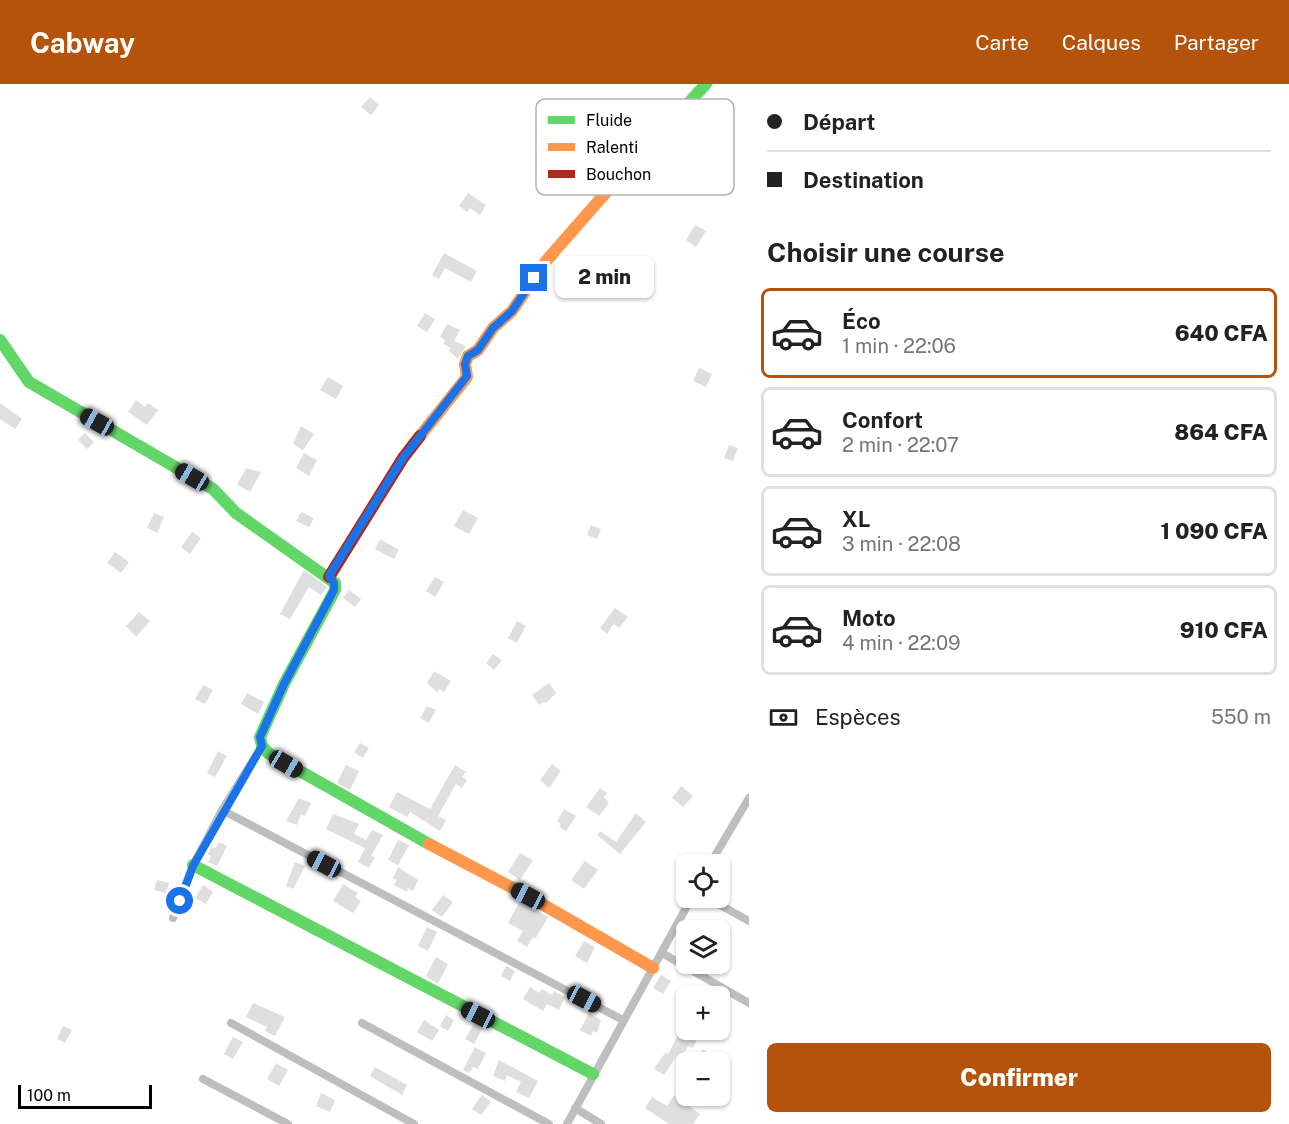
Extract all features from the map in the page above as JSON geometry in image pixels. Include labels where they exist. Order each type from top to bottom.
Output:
[{"type":"street","points":[[692,99],[706,84]]},
{"type":"street","points":[[329,576],[403,458],[467,376],[465,364],[468,356],[478,350],[493,328],[512,311],[546,261],[604,195]]},
{"type":"street","points":[[0,340],[29,382],[213,489],[236,513],[329,576],[334,583],[334,590],[284,684],[260,737],[262,746],[268,753],[396,827],[528,896],[653,968]]},
{"type":"street","points":[[173,918],[193,866],[222,810],[262,746]]},
{"type":"street","points":[[716,854],[749,798]]},
{"type":"street","points":[[222,810],[623,1020]]},
{"type":"street","points":[[193,866],[593,1074]]},
{"type":"street","points":[[567,1124],[686,908]]},
{"type":"street","points":[[725,908],[749,921]]},
{"type":"street","points":[[662,952],[749,1003]]},
{"type":"street","points":[[231,1023],[414,1124]]},
{"type":"street","points":[[362,1023],[549,1124]]},
{"type":"street","points":[[203,1079],[288,1124]]},
{"type":"street","points":[[575,1108],[601,1124]]},
{"type":"building","points":[[370,97],[379,105],[371,115],[361,107]]},
{"type":"building","points":[[468,193],[486,205],[480,215],[470,208],[467,212],[459,206]]},
{"type":"building","points":[[695,225],[706,231],[696,247],[686,240]]},
{"type":"building","points":[[444,253],[477,271],[471,282],[445,268],[439,279],[432,275]]},
{"type":"building","points":[[425,313],[435,319],[427,332],[417,326]]},
{"type":"building","points":[[447,324],[460,330],[454,341],[466,346],[458,359],[449,351],[451,348],[443,344],[445,340],[440,337]]},
{"type":"building","points":[[699,368],[712,374],[706,387],[693,381]]},
{"type":"building","points":[[328,377],[343,386],[336,399],[320,390]]},
{"type":"building","points":[[136,400],[145,407],[148,403],[158,410],[147,425],[128,412]]},
{"type":"building","points":[[0,403],[22,419],[15,429],[0,419]]},
{"type":"building","points":[[301,426],[314,434],[303,450],[293,444]]},
{"type":"building","points":[[85,433],[94,442],[87,449],[78,440]]},
{"type":"building","points":[[729,445],[738,448],[733,461],[724,458]]},
{"type":"building","points":[[304,453],[317,460],[309,476],[296,468]]},
{"type":"building","points":[[246,468],[261,472],[250,492],[237,485]]},
{"type":"building","points":[[463,510],[478,518],[469,534],[454,526]]},
{"type":"building","points":[[301,512],[314,518],[309,527],[296,521]]},
{"type":"building","points":[[154,513],[164,517],[157,533],[147,528]]},
{"type":"building","points":[[591,525],[601,529],[597,539],[587,535]]},
{"type":"building","points":[[192,532],[201,538],[190,554],[181,547]]},
{"type":"building","points":[[380,539],[399,550],[394,559],[375,549]]},
{"type":"building","points":[[115,552],[129,562],[121,573],[107,563]]},
{"type":"building","points":[[304,570],[327,587],[321,595],[309,587],[290,619],[280,614]]},
{"type":"building","points":[[435,577],[444,582],[435,597],[426,591]]},
{"type":"building","points":[[349,590],[361,599],[355,607],[343,598]]},
{"type":"building","points":[[615,608],[628,617],[619,628],[614,624],[607,634],[600,628]]},
{"type":"building","points":[[139,612],[150,621],[136,637],[126,626]]},
{"type":"building","points":[[517,621],[526,626],[517,643],[508,638]]},
{"type":"building","points":[[493,654],[502,660],[494,670],[486,663]]},
{"type":"building","points":[[434,671],[451,681],[444,692],[439,689],[437,692],[427,683]]},
{"type":"building","points":[[549,683],[556,693],[546,703],[539,705],[532,695]]},
{"type":"building","points":[[203,685],[213,690],[205,704],[195,699]]},
{"type":"building","points":[[247,693],[264,702],[258,714],[241,704]]},
{"type":"building","points":[[427,706],[436,710],[429,723],[420,718]]},
{"type":"building","points":[[360,743],[369,748],[363,758],[354,752]]},
{"type":"building","points":[[218,751],[227,756],[215,777],[207,773]]},
{"type":"building","points":[[552,764],[561,771],[549,788],[540,780]]},
{"type":"building","points":[[346,765],[359,771],[350,790],[337,783]]},
{"type":"building","points":[[455,765],[466,772],[462,777],[467,780],[462,788],[456,784],[438,816],[446,820],[440,831],[410,812],[407,817],[389,807],[397,792],[430,809]]},
{"type":"building","points":[[681,786],[693,796],[683,807],[672,798]]},
{"type":"building","points":[[600,788],[607,793],[604,797],[609,803],[599,816],[586,807]]},
{"type":"building","points":[[299,798],[311,803],[305,816],[301,814],[297,825],[286,821]]},
{"type":"building","points":[[564,809],[576,816],[566,831],[559,827],[561,824],[557,821]]},
{"type":"building","points":[[636,813],[646,822],[620,854],[597,835],[600,831],[616,842]]},
{"type":"building","points":[[333,814],[359,824],[354,834],[366,840],[372,830],[383,835],[371,856],[375,857],[369,868],[358,862],[365,848],[326,829]]},
{"type":"building","points":[[398,840],[409,845],[398,865],[388,860]]},
{"type":"building","points":[[219,842],[227,846],[217,866],[208,862],[211,856],[208,854],[211,847],[215,848]]},
{"type":"building","points":[[520,853],[533,860],[520,880],[508,872]]},
{"type":"building","points":[[585,861],[598,870],[584,889],[571,880]]},
{"type":"building","points":[[295,862],[305,866],[293,889],[286,886]]},
{"type":"building","points":[[398,867],[418,880],[413,891],[408,888],[407,892],[394,885],[397,880],[393,878]]},
{"type":"building","points":[[157,880],[169,883],[166,893],[154,890]]},
{"type":"building","points":[[343,884],[358,893],[355,897],[361,901],[353,913],[333,901]]},
{"type":"building","points":[[203,885],[213,892],[206,904],[195,898]]},
{"type":"building","points":[[443,895],[453,902],[442,917],[432,910]]},
{"type":"building","points":[[520,901],[548,917],[536,938],[533,937],[527,947],[517,941],[523,931],[508,923]]},
{"type":"building","points":[[427,927],[437,932],[428,951],[418,946]]},
{"type":"building","points":[[584,941],[595,947],[587,963],[575,956]]},
{"type":"building","points":[[436,957],[448,964],[438,984],[426,976]]},
{"type":"building","points":[[506,966],[515,971],[510,981],[501,976]]},
{"type":"building","points":[[661,975],[671,981],[663,994],[653,988]]},
{"type":"building","points":[[530,987],[539,993],[542,989],[552,995],[554,991],[565,997],[559,1010],[547,1004],[543,1011],[523,999]]},
{"type":"building","points":[[253,1003],[285,1017],[275,1036],[265,1031],[267,1027],[246,1017]]},
{"type":"building","points":[[589,1013],[601,1020],[597,1033],[593,1031],[591,1036],[580,1030]]},
{"type":"building","points":[[446,1015],[454,1020],[448,1031],[440,1026]]},
{"type":"building","points":[[424,1020],[439,1030],[432,1041],[417,1032]]},
{"type":"building","points":[[475,1022],[484,1026],[474,1044],[465,1039]]},
{"type":"building","points":[[63,1026],[72,1030],[65,1043],[57,1039]]},
{"type":"building","points":[[233,1037],[243,1042],[233,1059],[224,1054]]},
{"type":"building","points":[[676,1039],[697,1040],[693,1048],[688,1046],[685,1052],[676,1052],[676,1057],[664,1075],[654,1069],[665,1053],[668,1054]]},
{"type":"building","points":[[475,1047],[486,1053],[478,1069],[473,1067],[469,1073],[463,1070]]},
{"type":"building","points":[[499,1060],[538,1081],[529,1098],[516,1092],[521,1082],[507,1075],[505,1081],[493,1076]]},
{"type":"building","points":[[276,1063],[288,1070],[279,1086],[267,1079]]},
{"type":"building","points":[[375,1067],[407,1085],[402,1095],[370,1076]]},
{"type":"building","points":[[321,1093],[335,1100],[330,1112],[316,1106]]},
{"type":"building","points":[[482,1095],[491,1102],[481,1115],[472,1109]]},
{"type":"building","points":[[674,1095],[676,1106],[689,1106],[700,1114],[693,1124],[669,1124],[645,1108],[652,1097],[667,1106]]},
{"type":"traffic: fast","points":[[692,99],[706,84]]},
{"type":"traffic: fast","points":[[0,340],[29,382],[213,489],[236,513],[335,583],[335,590],[284,684],[260,737],[262,746],[268,753],[429,844]]},
{"type":"traffic: fast","points":[[193,865],[593,1074]]},
{"type":"traffic: slow","points":[[420,436],[467,377],[465,364],[468,356],[478,350],[493,328],[512,311],[546,261],[604,195]]},
{"type":"traffic: slow","points":[[429,844],[528,896],[653,968]]},
{"type":"traffic: jam","points":[[329,577],[403,458],[420,436]]},
{"type":"route","points":[[180,901],[193,866],[222,810],[262,746],[260,737],[284,684],[334,590],[334,583],[329,576],[403,458],[421,438],[467,376],[465,364],[468,356],[478,350],[493,328],[512,311],[534,278]]}]
